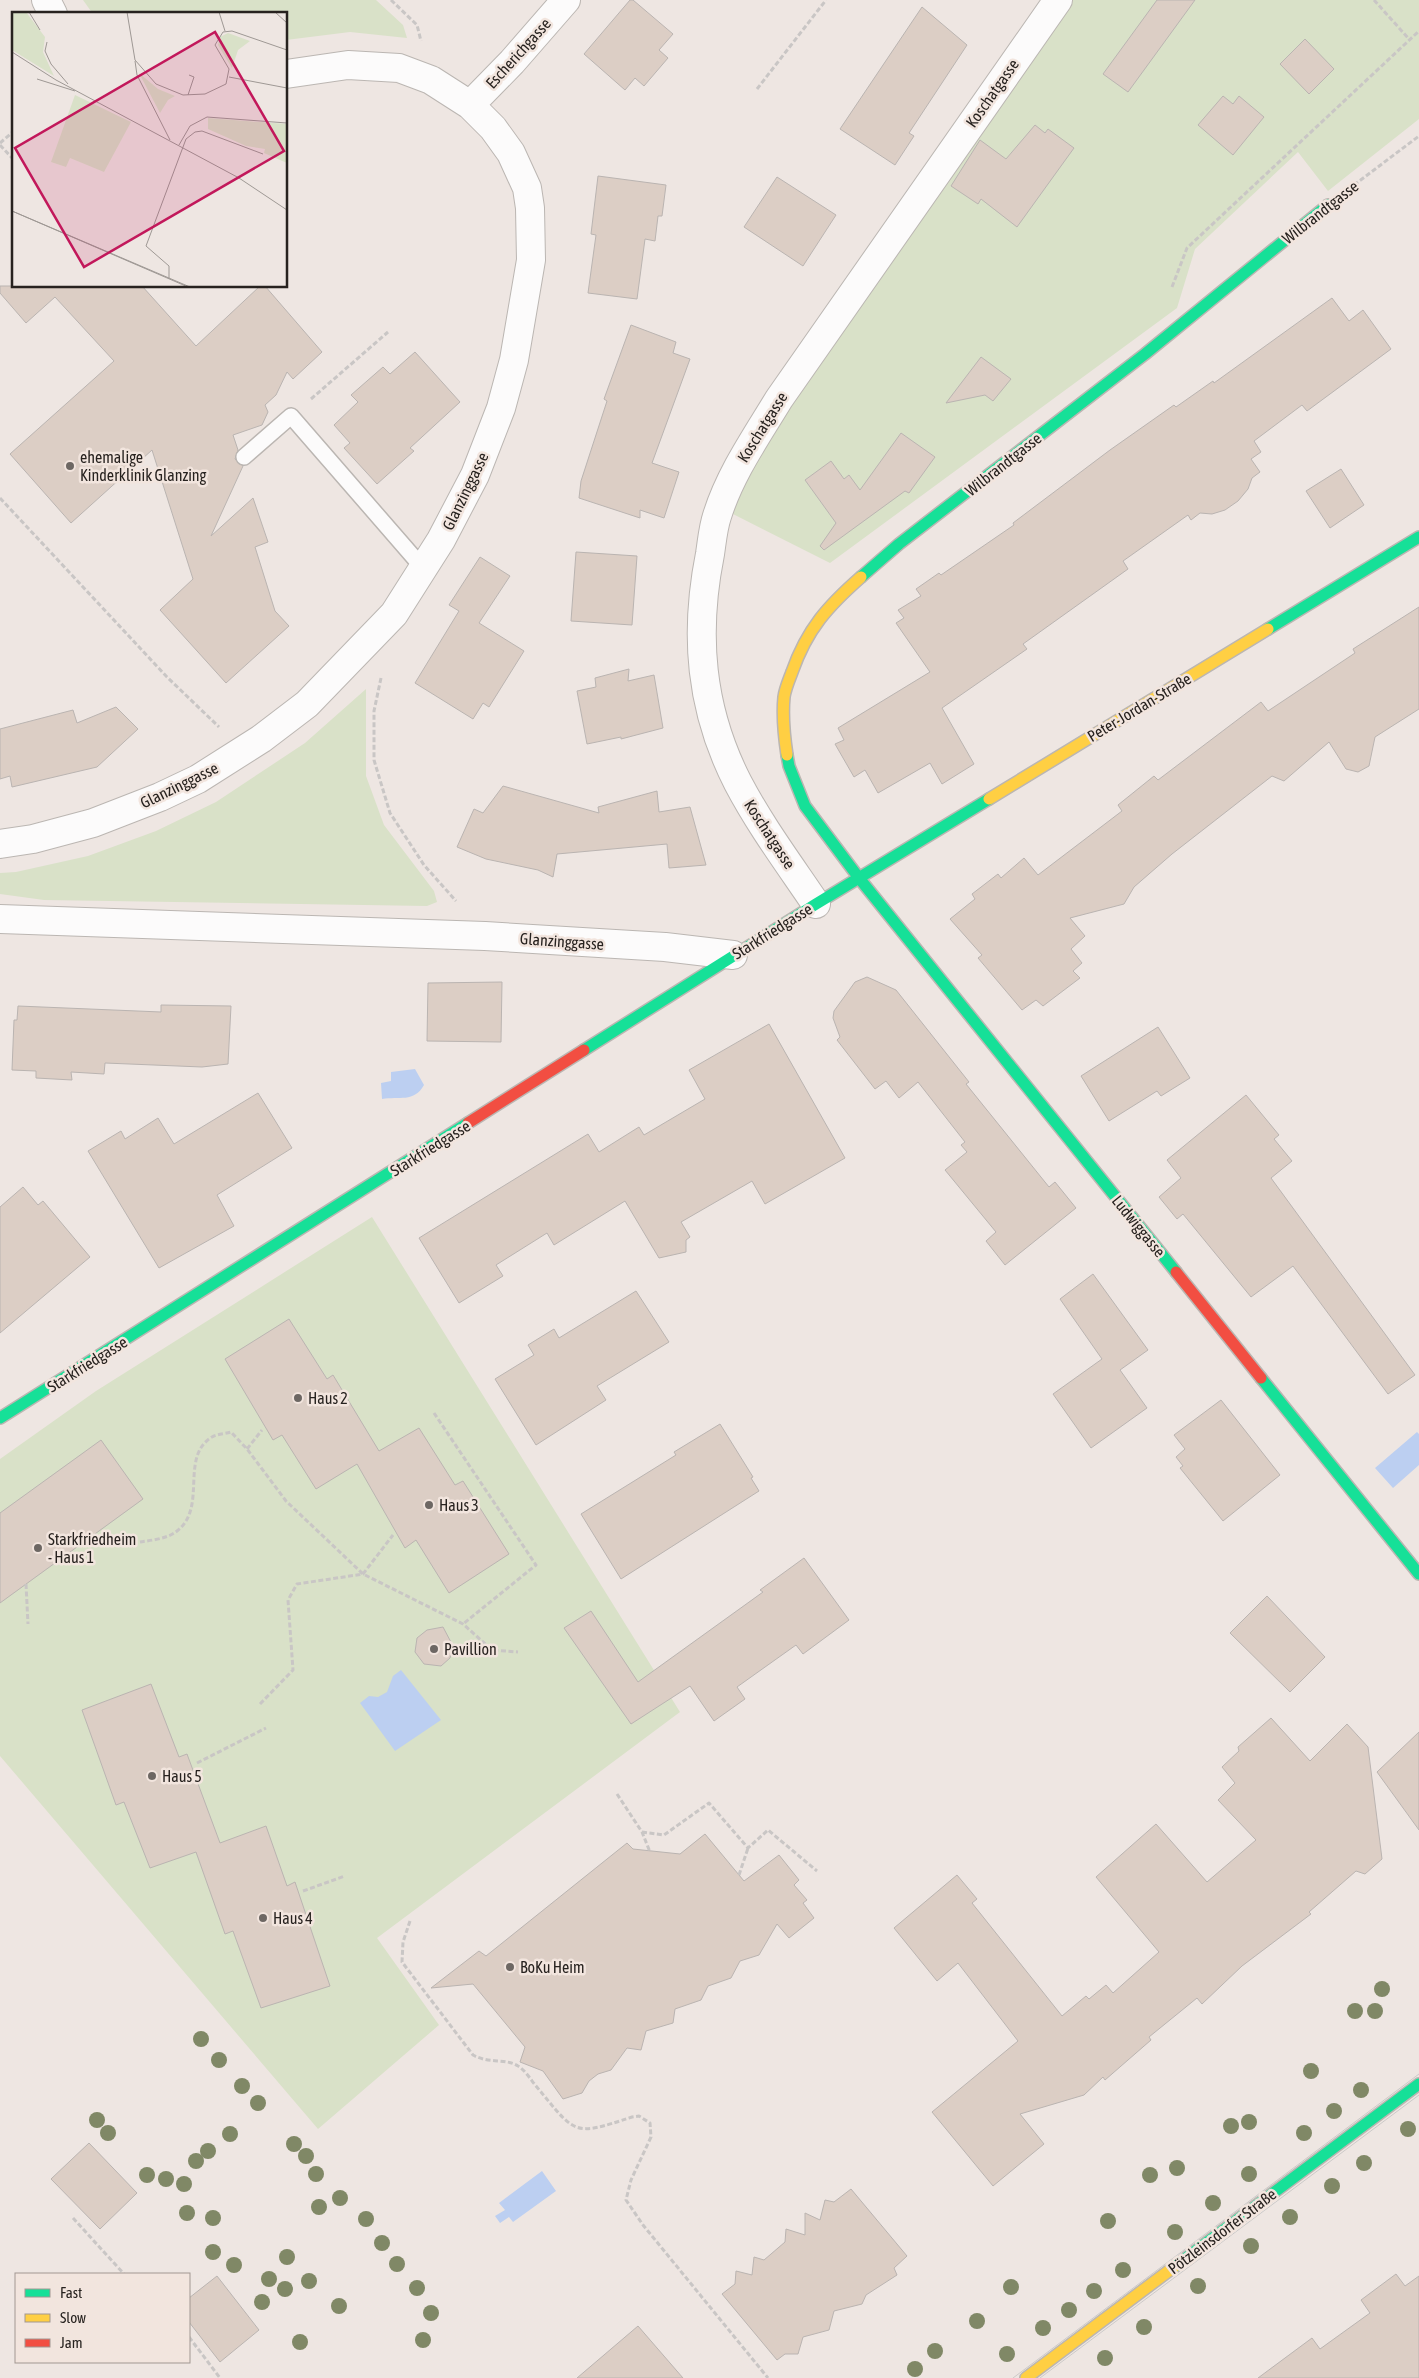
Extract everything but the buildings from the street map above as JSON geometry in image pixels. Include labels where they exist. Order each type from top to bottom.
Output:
[{"type":"street","points":[[46,0],[52,12]]},
{"type":"street","name":"Escherichgasse","points":[[470,105],[512,62],[566,0]]},
{"type":"street","name":"Koschatgasse","points":[[816,904],[758,818],[737,782],[720,740],[710,705],[701,656],[701,617],[706,571],[717,517],[738,466],[779,399],[1058,0]]},
{"type":"street","name":"Glanzinggasse","points":[[0,844],[33,839],[93,823],[152,800],[198,779],[243,750],[306,704],[394,614],[423,568],[475,475],[501,408],[514,360],[526,296],[530,260],[530,208],[524,182],[510,154],[492,128],[470,105],[431,80],[399,68],[348,66],[288,74]]},
{"type":"street","name":"Wilbrandtgasse","points":[[859,878],[805,806],[787,757],[783,730],[784,694],[796,661],[815,623],[840,595],[899,544],[1145,354],[1328,205]]},
{"type":"street","name":"Peter-Jordan-Straße","points":[[859,878],[1419,537]]},
{"type":"street","name":"Starkfriedgasse","points":[[0,1418],[617,1031],[733,955],[859,878]]},
{"type":"street","name":"Ludwiggasse","points":[[859,878],[1419,1574]]},
{"type":"street","name":"Glanzinggasse","points":[[0,918],[486,936],[666,947],[733,955]]},
{"type":"street","name":"Pötzleinsdorfer Straße","points":[[1026,2378],[1419,2084]]},
{"type":"lane","points":[[244,457],[291,416],[423,568]]},
{"type":"path","points":[[757,89],[826,0]]},
{"type":"path","points":[[1374,0],[1409,39]]},
{"type":"path","points":[[1170,292],[1187,248],[1409,39],[1419,32]]},
{"type":"path","points":[[12,133],[0,144],[12,158]]},
{"type":"path","name":"Wilbrandtgasse","points":[[1328,205],[1419,136]]},
{"type":"path","points":[[291,416],[388,332]]},
{"type":"path","points":[[0,498],[167,677],[243,750]]},
{"type":"path","points":[[374,711],[374,760],[390,813],[424,865]]},
{"type":"path","points":[[434,1413],[536,1565],[463,1624]]},
{"type":"path","points":[[247,1449],[262,1430]]},
{"type":"path","points":[[140,1542],[163,1538],[177,1531],[189,1516],[195,1482],[194,1465],[200,1447],[213,1436],[231,1432],[247,1449],[286,1501],[363,1574],[463,1624],[492,1650],[518,1652]]},
{"type":"path","points":[[260,1704],[293,1670],[288,1600],[297,1584],[363,1574],[394,1535]]},
{"type":"path","points":[[26,1584],[28,1624]]},
{"type":"path","points":[[198,1763],[266,1728]]},
{"type":"path","points":[[617,1794],[642,1832],[650,1852]]},
{"type":"path","points":[[642,1832],[664,1835],[709,1803],[748,1848]]},
{"type":"path","points":[[739,1875],[748,1848],[768,1830],[817,1870]]},
{"type":"path","points":[[302,1891],[345,1876]]},
{"type":"path","points":[[410,1921],[402,1942],[402,1962],[473,2055],[483,2061],[506,2062],[518,2066],[563,2119],[582,2130],[594,2130],[639,2116],[650,2123],[651,2137],[631,2180],[626,2200],[643,2225],[768,2378]]},
{"type":"path","points":[[73,2218],[123,2273]]},
{"type":"path","points":[[190,2338],[220,2378]]},
{"type":"green space","points":[[83,0],[376,0],[403,25],[407,38],[350,32],[288,40],[288,12],[92,12]]},
{"type":"green space","points":[[1071,0],[1419,0],[1419,119],[1328,191],[1298,152],[1195,249],[1177,308],[830,563],[729,512],[761,441]]},
{"type":"green space","points":[[366,689],[366,776],[384,825],[434,891],[437,902],[427,906],[44,900],[0,894],[0,873],[16,872],[88,856],[156,831],[216,802],[305,743]]},
{"type":"green space","points":[[372,1217],[680,1712],[377,1938],[439,2025],[318,2129],[0,1756],[0,1459],[96,1391]]},
{"type":"water","points":[[415,1069],[424,1085],[420,1091],[411,1097],[382,1099],[381,1083],[391,1081],[391,1072]]},
{"type":"water","points":[[1417,1432],[1419,1434],[1419,1465],[1393,1488],[1375,1468]]},
{"type":"water","points":[[401,1670],[441,1720],[395,1751],[360,1703],[369,1696],[378,1697],[387,1692],[393,1676]]},
{"type":"water","points":[[542,2171],[556,2191],[513,2222],[509,2217],[500,2223],[495,2216],[505,2210],[499,2203]]},
{"type":"tram line","points":[[1013,2378],[1419,2074]]},
{"type":"tram line","points":[[1040,2378],[1419,2095]]},
{"type":"traffic: fast","points":[[861,577],[899,544],[1145,354],[1328,205]]},
{"type":"traffic: fast","points":[[1268,629],[1419,537]]},
{"type":"traffic: fast","points":[[787,755],[789,766],[805,806],[859,878],[1176,1272]]},
{"type":"traffic: fast","points":[[584,1050],[816,904],[989,799]]},
{"type":"traffic: fast","points":[[0,1418],[468,1123]]},
{"type":"traffic: fast","points":[[1261,1378],[1419,1574]]},
{"type":"traffic: fast","points":[[1174,2267],[1419,2084]]},
{"type":"traffic: slow","points":[[787,755],[783,712],[784,697],[798,657],[804,643],[820,619],[838,598],[861,577]]},
{"type":"traffic: slow","points":[[989,799],[1268,629]]},
{"type":"traffic: slow","points":[[1026,2378],[1174,2267]]},
{"type":"traffic: jam","points":[[468,1123],[584,1050]]},
{"type":"traffic: jam","points":[[1176,1272],[1261,1378]]},
{"type":"place","name":"ehemalige Kinderklinik Glanzing","points":[[70,466]]},
{"type":"place","name":"Haus 2","points":[[298,1398]]},
{"type":"place","name":"Haus 3","points":[[429,1505]]},
{"type":"place","name":"Starkfriedheim - Haus 1","points":[[38,1548]]},
{"type":"place","name":"Pavillion","points":[[434,1649]]},
{"type":"place","name":"Haus 5","points":[[152,1776]]},
{"type":"place","name":"Haus 4","points":[[263,1918]]},
{"type":"place","name":"BoKu Heim","points":[[510,1967]]}]
